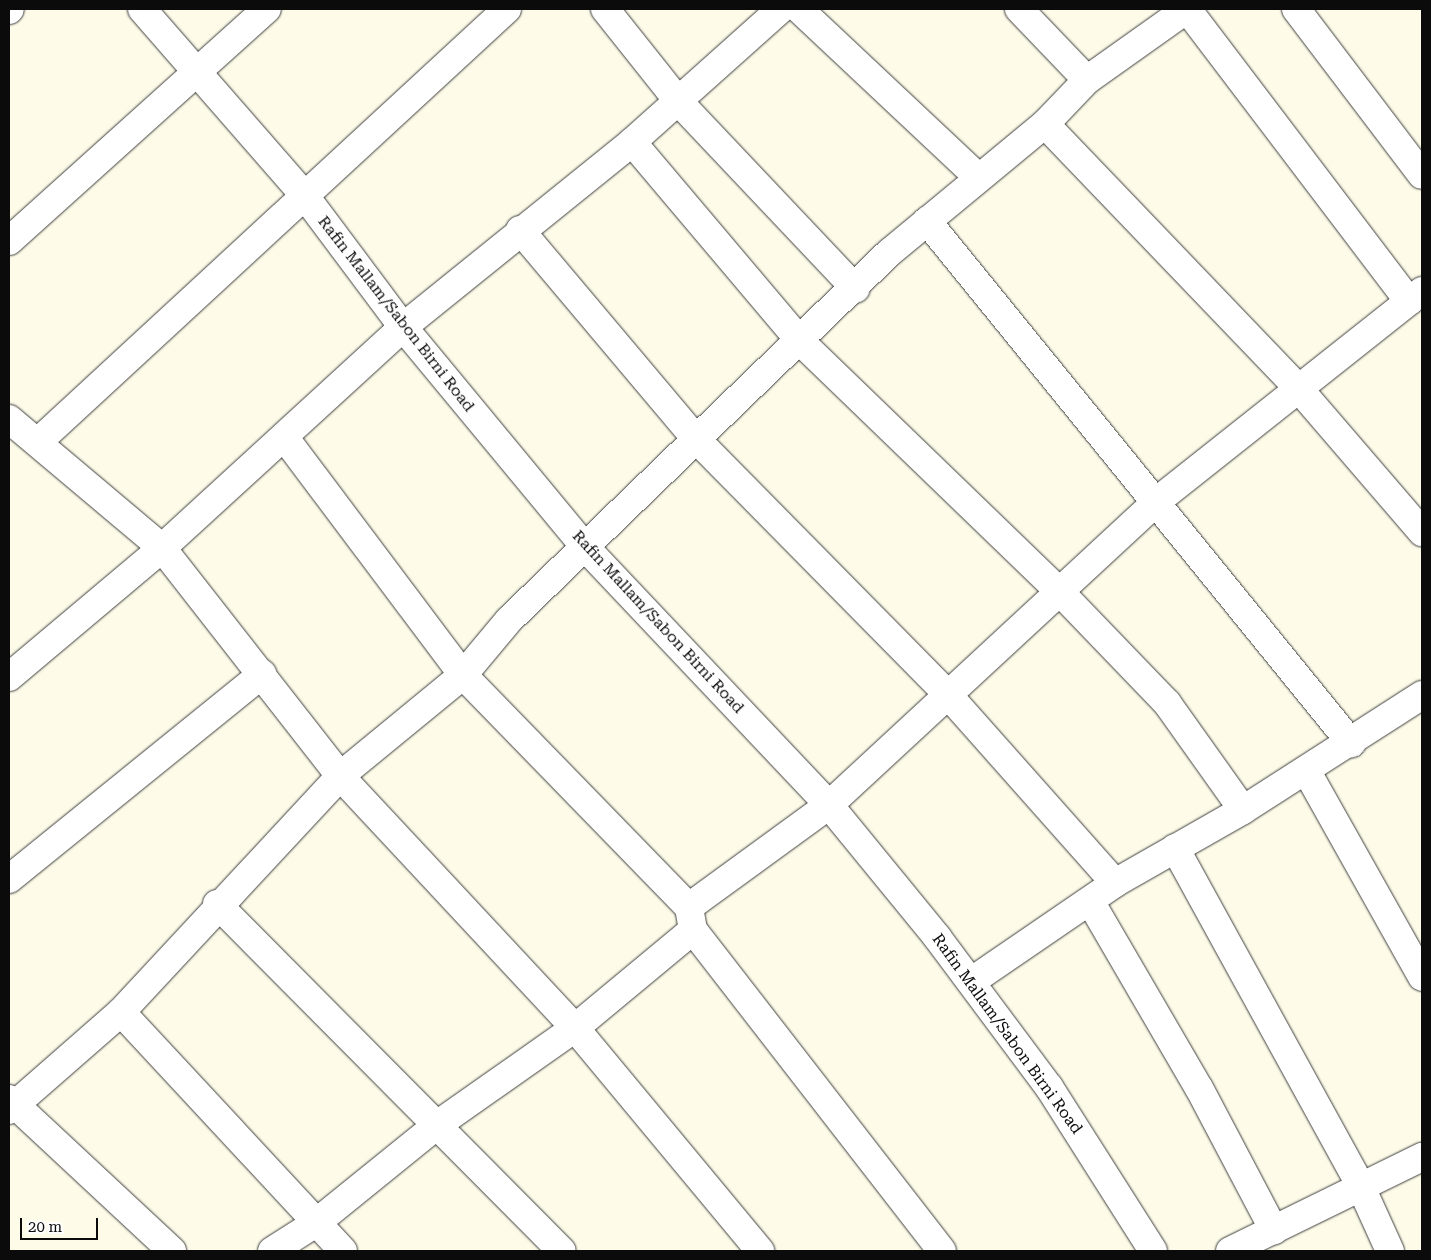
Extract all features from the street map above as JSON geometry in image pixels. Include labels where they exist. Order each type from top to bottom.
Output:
[{"type":"street","name":"Rafin Mallam/Sabon Birni Road","points":[[142,9],[305,196],[402,327],[585,547],[829,806],[972,981],[1054,1095],[1152,1251]]},
{"type":"street","points":[[9,241],[267,9]]},
{"type":"street","points":[[39,441],[507,9]]},
{"type":"street","points":[[605,9],[679,102],[856,289]]},
{"type":"street","points":[[9,677],[162,548],[285,438],[402,327],[520,230],[632,142],[781,9]]},
{"type":"street","points":[[799,9],[977,176]]},
{"type":"street","points":[[1019,9],[1087,80]]},
{"type":"street","points":[[172,1251],[11,1105],[121,1012],[217,904],[340,776],[463,675],[508,620],[927,221],[977,176],[1045,124],[1087,80],[1187,9],[1418,295],[1157,501],[829,806],[691,919],[575,1028],[437,1125],[316,1223],[272,1251]]},
{"type":"street","points":[[1296,9],[1422,175]]},
{"type":"street","points":[[1045,124],[1299,389],[1422,532]]},
{"type":"street","points":[[632,142],[801,342],[1060,593],[1167,703],[1243,810]]},
{"type":"street","points":[[927,221],[1157,501],[1351,743]]},
{"type":"street","points":[[520,230],[696,439],[949,696],[1115,883]]},
{"type":"street","points":[[9,419],[39,441],[162,548],[340,776],[575,1028],[760,1251]]},
{"type":"street","points":[[285,438],[463,675],[691,919],[942,1251]]},
{"type":"street","points":[[9,879],[262,674]]},
{"type":"street","points":[[972,981],[1115,883],[1243,810],[1351,743],[1422,695]]},
{"type":"street","points":[[1306,770],[1422,977]]},
{"type":"street","points":[[1175,848],[1361,1187],[1390,1251]]},
{"type":"street","points":[[1090,900],[1199,1088],[1274,1230]]},
{"type":"street","points":[[217,904],[561,1251]]},
{"type":"street","points":[[121,1012],[343,1251]]},
{"type":"street","points":[[1230,1251],[1422,1157]]}]
